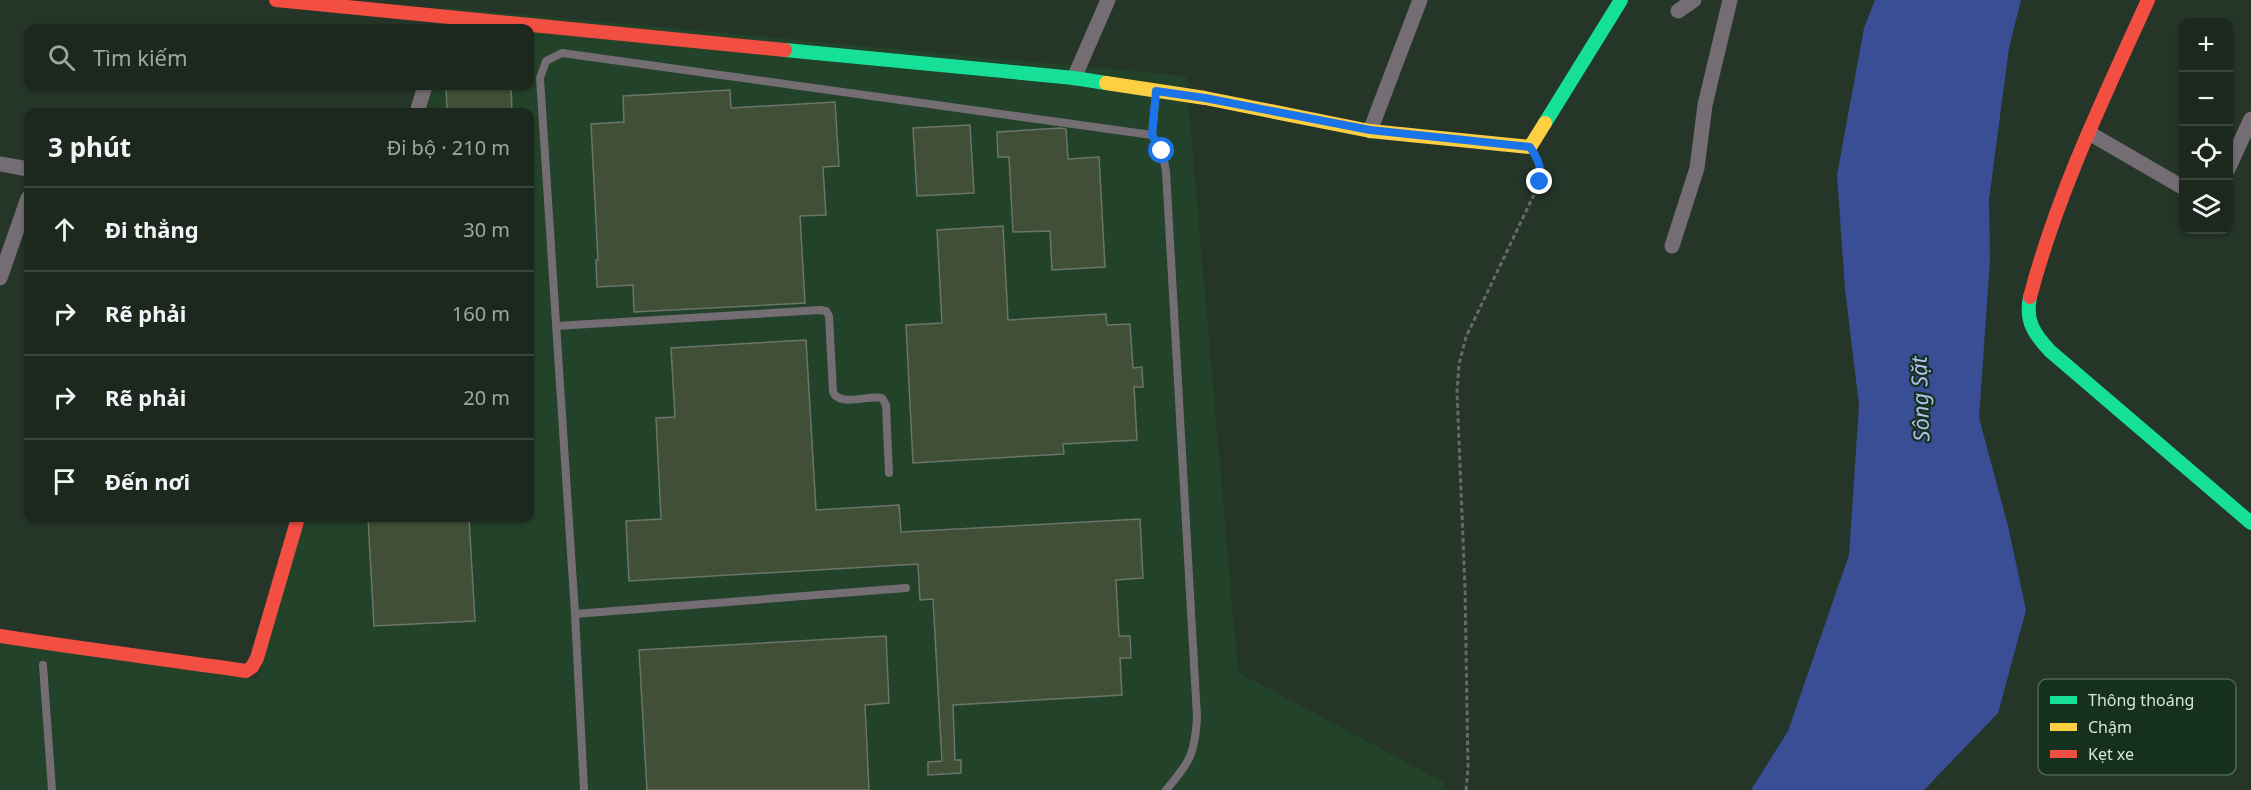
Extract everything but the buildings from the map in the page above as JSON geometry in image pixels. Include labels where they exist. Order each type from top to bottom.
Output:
[{"type":"street","points":[[276,0],[466,24]]},
{"type":"street","points":[[1074,78],[1108,0]]},
{"type":"street","points":[[1370,130],[1420,0]]},
{"type":"street","points":[[534,30],[1074,78],[1205,98],[1370,130],[1530,147],[1621,0]]},
{"type":"street","points":[[1678,11],[1694,0]]},
{"type":"street","points":[[1672,246],[1697,168],[1705,105],[1730,0]]},
{"type":"street","points":[[2148,0],[2063,195],[2045,248],[2029,310],[2030,325],[2059,360],[2251,523]]},
{"type":"street","points":[[418,108],[424,90]]},
{"type":"street","points":[[2233,159],[2251,119]]},
{"type":"street","points":[[2089,132],[2179,185]]},
{"type":"street","points":[[0,164],[24,168]]},
{"type":"street","points":[[0,278],[24,209]]},
{"type":"street","points":[[0,636],[85,650],[139,655],[246,671],[252,667],[257,658],[297,522]]},
{"type":"lane","points":[[584,790],[575,614],[540,78],[546,61],[562,52],[1152,135]]},
{"type":"lane","points":[[1156,91],[1152,135],[1162,151],[1166,171],[1197,717],[1196,743],[1185,767],[1166,790]]},
{"type":"lane","points":[[556,326],[820,309],[826,311],[829,316],[832,392],[835,398],[841,400],[872,396],[882,398],[886,405],[889,473]]},
{"type":"lane","points":[[575,614],[906,588]]},
{"type":"lane","points":[[43,665],[52,790]]},
{"type":"path","points":[[1466,790],[1468,769],[1466,621],[1457,392],[1459,364],[1466,337],[1474,319],[1508,253],[1540,182],[1542,171],[1530,147]]},
{"type":"shaded area","points":[[443,7],[1186,76],[1238,672],[1445,783],[1443,790],[0,790],[0,643],[258,679],[301,522],[534,522],[534,108],[415,108],[420,90],[534,90],[534,24],[438,24]]},
{"type":"water","name":"Sông Sặt","points":[[1875,0],[2021,0],[2009,48],[1989,200],[1990,260],[1979,418],[2008,526],[2026,610],[1998,713],[1924,790],[1751,790],[1788,731],[1849,555],[1859,405],[1845,289],[1837,175],[1864,28]]},
{"type":"traffic: fast","points":[[1545,123],[1621,0]]},
{"type":"traffic: fast","points":[[785,50],[1106,83]]},
{"type":"traffic: fast","points":[[2030,297],[2029,313],[2032,327],[2050,351],[2251,523]]},
{"type":"traffic: slow","points":[[1106,83],[1205,98],[1370,131],[1530,147],[1545,123]]},
{"type":"traffic: jam","points":[[276,0],[520,24]]},
{"type":"traffic: jam","points":[[2030,297],[2068,183],[2098,109],[2148,0]]},
{"type":"traffic: jam","points":[[534,25],[785,50]]},
{"type":"traffic: jam","points":[[0,636],[246,671],[252,667],[257,658],[297,522]]},
{"type":"route","points":[[1162,151],[1152,135],[1156,91],[1205,98],[1370,130],[1530,147],[1542,171],[1540,182]]}]
